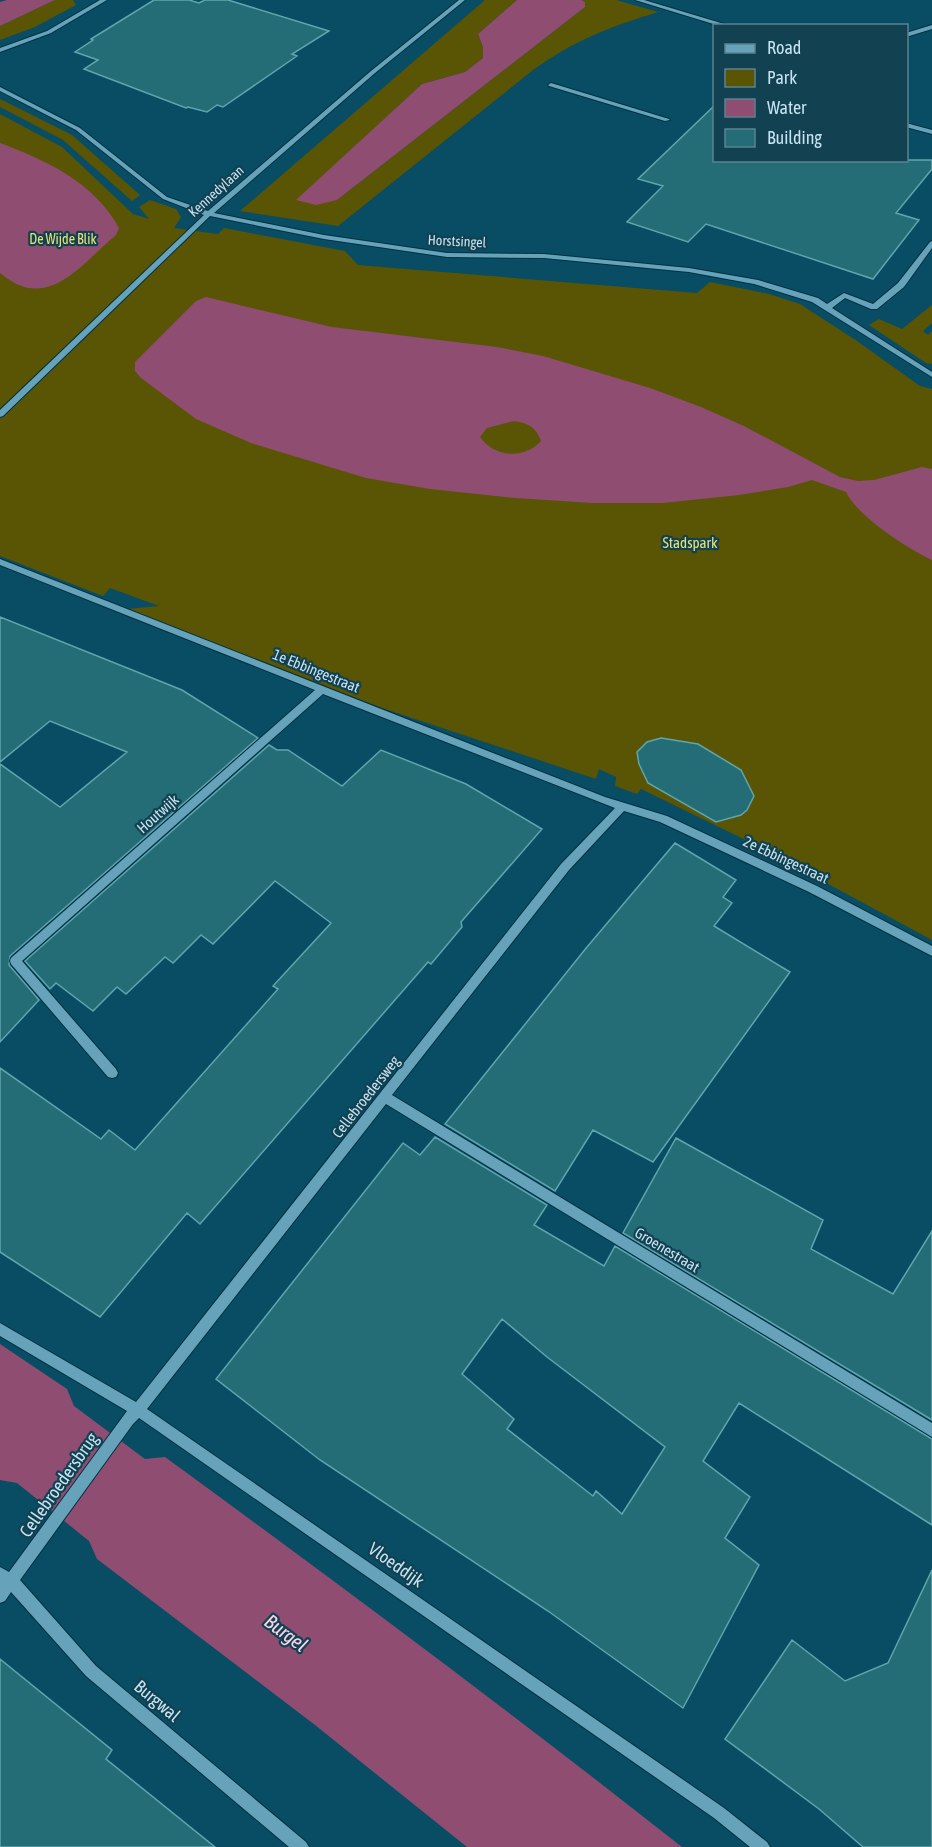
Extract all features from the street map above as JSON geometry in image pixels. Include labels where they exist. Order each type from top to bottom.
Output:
[{"type":"street","points":[[0,50],[49,32],[94,3],[104,0]]},
{"type":"street","name":"Kennedylaan","points":[[0,414],[209,214],[374,72],[462,0]]},
{"type":"street","points":[[638,0],[721,24]]},
{"type":"street","points":[[908,34],[932,27]]},
{"type":"street","points":[[551,85],[667,120]]},
{"type":"street","name":"Horstsingel","points":[[0,89],[78,129],[165,198],[209,214],[324,237],[447,255],[544,256],[689,270],[756,282],[815,300],[929,373]]},
{"type":"street","points":[[908,126],[932,132]]},
{"type":"street","points":[[827,308],[844,296],[874,307],[901,285],[932,243]]},
{"type":"street","name":"1e Ebbingestraat","points":[[0,562],[622,807]]},
{"type":"street","name":"Houtwijk","points":[[112,1072],[15,961],[321,690]]},
{"type":"street","name":"2e Ebbingestraat","points":[[622,807],[663,819],[813,889],[932,951]]},
{"type":"street","name":"Cellebroedersweg","points":[[133,1415],[565,867],[622,807]]},
{"type":"street","name":"Groenestraat","points":[[385,1097],[932,1430]]},
{"type":"street","name":"Vloeddijk","points":[[0,1329],[133,1415],[719,1812],[762,1847]]},
{"type":"street","name":"Cellebroedersbrug","points":[[0,1596],[6,1578],[40,1543],[133,1415]]},
{"type":"street","name":"Burgwal","points":[[6,1578],[91,1671],[301,1847]]},
{"type":"green space","points":[[55,0],[73,0],[76,5],[35,27],[0,40],[0,26]]},
{"type":"green space","points":[[485,0],[517,0],[478,34],[483,47],[483,58],[465,72],[422,84],[297,200],[337,200],[585,7],[585,2],[581,0],[616,0],[658,12],[593,35],[549,59],[338,226],[240,211]]},
{"type":"green space","points":[[0,99],[72,135],[140,195],[132,201],[63,140],[0,107]]},
{"type":"green space","name":"Stadspark","points":[[0,114],[62,147],[133,214],[149,219],[139,207],[150,200],[176,209],[181,217],[174,228],[218,234],[224,228],[345,251],[358,265],[697,293],[710,282],[769,294],[800,304],[920,386],[932,389],[932,940],[758,846],[641,789],[637,794],[615,786],[616,777],[599,769],[596,779],[382,708],[117,610],[159,606],[110,588],[103,596],[0,556]]},
{"type":"green space","points":[[932,305],[932,323],[923,331],[928,335],[932,331],[932,364],[926,363],[869,325],[879,319],[902,329]]},
{"type":"water","points":[[55,0],[0,26],[0,2]]},
{"type":"water","points":[[517,0],[581,0],[585,2],[585,7],[337,200],[316,205],[296,200],[422,84],[465,72],[483,58],[483,47],[478,34]]},
{"type":"water","points":[[0,143],[35,157],[68,175],[97,198],[119,228],[116,235],[77,271],[49,287],[33,288],[17,284],[0,273]]},
{"type":"water","points":[[206,297],[332,327],[497,347],[543,356],[650,388],[701,407],[744,426],[840,477],[858,481],[874,480],[922,467],[932,469],[932,560],[897,540],[872,521],[846,492],[812,480],[788,487],[739,495],[663,503],[593,503],[515,498],[430,489],[366,478],[251,443],[196,419],[135,371],[135,362],[196,301]],"holes":[[[514,421],[534,429],[541,441],[526,451],[509,454],[493,449],[480,437],[487,428]]]},
{"type":"water","name":"Burgel","points":[[0,1344],[67,1389],[74,1406],[145,1459],[165,1457],[490,1698],[682,1847],[467,1847],[315,1725],[97,1559],[89,1541],[17,1483],[0,1480]]},
{"type":"building","points":[[154,0],[189,0],[199,3],[205,0],[228,0],[329,31],[292,54],[297,56],[223,107],[217,105],[207,112],[186,108],[84,69],[98,60],[75,52],[93,40],[91,39]]},
{"type":"building","points":[[713,107],[713,162],[932,160],[932,169],[896,213],[919,220],[873,279],[706,224],[688,242],[627,222],[663,186],[638,179]]},
{"type":"building","points":[[0,617],[182,690],[258,738],[10,956],[9,965],[39,1000],[0,1042],[0,764],[60,807],[127,752],[50,721],[0,762]]},
{"type":"building","points":[[661,738],[698,744],[741,770],[754,796],[747,810],[741,815],[716,822],[648,783],[639,764],[637,752],[647,742]]},
{"type":"building","points":[[269,745],[277,750],[288,750],[342,786],[381,750],[466,784],[542,829],[461,922],[462,927],[431,964],[428,962],[200,1224],[187,1213],[100,1317],[0,1252],[0,1068],[101,1139],[109,1130],[135,1150],[278,989],[273,986],[331,923],[275,881],[213,944],[201,935],[173,963],[165,957],[126,994],[117,987],[93,1011],[56,983],[50,989],[25,961]]},
{"type":"building","points":[[675,843],[736,880],[723,897],[732,903],[714,926],[790,972],[653,1162],[593,1130],[555,1191],[445,1124],[587,947]]},
{"type":"building","points":[[435,1137],[547,1205],[534,1225],[604,1266],[615,1246],[932,1439],[932,1525],[739,1403],[703,1461],[750,1497],[725,1538],[759,1565],[683,1708],[548,1611],[320,1460],[216,1379],[403,1143],[420,1155]],"holes":[[[502,1319],[547,1357],[665,1447],[622,1514],[596,1491],[593,1496],[507,1429],[514,1419],[462,1374]]]},
{"type":"building","points":[[676,1138],[823,1220],[811,1249],[893,1294],[932,1231],[932,1420],[623,1233]]},
{"type":"building","points":[[932,1570],[932,1847],[863,1847],[819,1809],[725,1739],[792,1640],[845,1681],[888,1663]]},
{"type":"building","points":[[0,1659],[112,1750],[106,1759],[215,1847],[0,1847]]},
{"type":"park label","name":"De Wijde Blik","points":[[63,239]]}]
